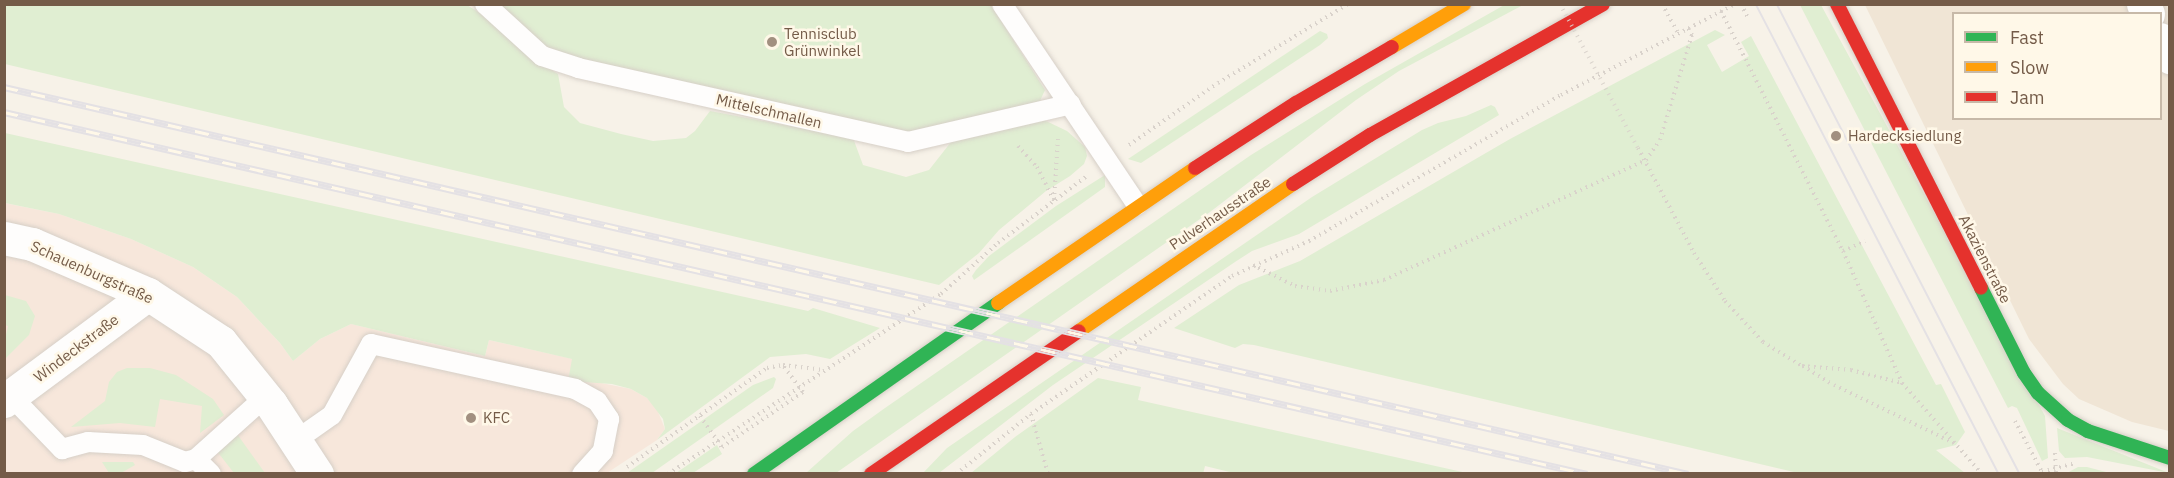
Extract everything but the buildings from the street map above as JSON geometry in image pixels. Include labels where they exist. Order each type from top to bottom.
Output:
[{"type":"main road","points":[[1426,26],[1446,4]]},
{"type":"main road","points":[[754,474],[1137,205],[1296,103],[1464,4]]},
{"type":"main road","name":"Pulverhausstraße","points":[[871,474],[1272,197],[1370,135],[1603,4]]},
{"type":"main road","name":"Akazienstraße","points":[[1837,4],[2024,373],[2037,393],[2068,420],[2088,430],[2169,458]]},
{"type":"street","points":[[2162,43],[2169,57]]},
{"type":"street","name":"Schauenburgstraße","points":[[4,238],[32,244],[148,294],[221,342],[265,397],[317,474]]},
{"type":"street","name":"Windeckstraße","points":[[8,398],[148,294]]},
{"type":"lane","name":"Mittelschmallen","points":[[485,4],[542,56],[578,68],[908,142],[1066,105]]},
{"type":"lane","points":[[1002,4],[1066,105],[1137,205]]},
{"type":"lane","points":[[295,441],[332,416],[371,344],[574,389],[597,401],[609,419],[603,451],[582,474]]},
{"type":"lane","points":[[187,465],[265,397]]},
{"type":"lane","points":[[8,398],[62,449],[88,442],[143,445],[211,474]]},
{"type":"path","points":[[668,474],[798,386],[941,294],[998,243],[1107,161],[1218,83],[1348,4]]},
{"type":"path","points":[[1560,4],[1646,160],[1694,253],[1725,301],[1763,342],[1834,385],[1956,444]]},
{"type":"path","points":[[1662,4],[1678,33]]},
{"type":"path","points":[[956,474],[1031,414],[1184,306],[1252,265],[1288,252],[1319,235],[1552,100],[1735,4]]},
{"type":"path","points":[[1741,4],[1748,18]]},
{"type":"path","points":[[1721,11],[1843,251],[1902,383],[1982,474]]},
{"type":"path","points":[[1252,265],[1295,286],[1330,291],[1384,280],[1646,160],[1660,140],[1692,35],[1688,28]]},
{"type":"path","points":[[1054,201],[1066,105]]},
{"type":"path","points":[[985,124],[1008,137],[1029,156],[1054,201]]},
{"type":"path","points":[[1843,251],[1865,241]]},
{"type":"path","points":[[617,474],[767,368],[783,365],[825,370]]},
{"type":"path","points":[[700,416],[722,447],[802,392],[783,365]]},
{"type":"path","points":[[1802,366],[1851,370],[1902,383]]},
{"type":"path","points":[[1031,414],[1048,474]]},
{"type":"path","points":[[2014,419],[2039,464]]},
{"type":"shaded area","points":[[1865,5],[2169,5],[2169,431],[2132,422],[2079,399],[2063,384],[2029,339]]},
{"type":"shaded area","points":[[4,203],[59,214],[131,239],[193,267],[237,297],[280,343],[293,361],[320,339],[351,324],[485,356],[489,340],[573,359],[568,381],[591,381],[631,389],[647,398],[657,409],[665,429],[657,440],[607,473],[5,473]]},
{"type":"green space","points":[[1506,4],[1523,5],[1399,71],[1356,100],[1210,212],[836,473],[806,473],[853,431],[885,408],[1251,155],[1365,84]]},
{"type":"green space","points":[[4,5],[467,5],[486,17],[530,56],[558,74],[564,107],[580,123],[621,134],[653,141],[686,138],[695,131],[710,111],[853,138],[863,165],[906,177],[929,170],[951,142],[1044,120],[1067,131],[1085,147],[1087,156],[1084,164],[1046,191],[999,230],[979,253],[939,285],[5,64]]},
{"type":"green space","points":[[497,5],[991,5],[1045,90],[1039,103],[907,135],[578,63],[548,50]]},
{"type":"green space","points":[[1800,5],[1821,5],[2045,416],[2048,458],[2042,461],[2017,408],[2012,406],[2008,408]]},
{"type":"green space","points":[[1715,30],[1725,35],[1707,45],[1722,72],[1749,56],[1741,42],[1751,36],[1936,385],[1941,384],[1965,432],[1956,445],[1936,450],[1965,473],[1798,473],[1254,345],[1243,344],[1235,348],[1174,328],[1239,285],[1300,261],[1510,139]]},
{"type":"green space","points":[[1320,31],[1327,34],[1328,38],[1320,45],[1141,163],[1128,159]]},
{"type":"green space","points":[[1491,105],[1495,107],[1499,115],[1299,234],[1252,251],[1053,385],[939,473],[923,473],[947,448],[1312,197],[1422,130],[1438,123],[1466,116]]},
{"type":"green space","points":[[5,133],[808,311],[813,308],[880,328],[830,359],[806,354],[770,357],[657,440],[665,429],[663,419],[647,398],[631,389],[612,384],[568,381],[572,359],[489,340],[485,356],[351,324],[320,339],[293,361],[280,343],[237,297],[193,267],[131,239],[59,214],[5,203]]},
{"type":"green space","points":[[1105,175],[1105,187],[974,280],[972,276],[989,256],[1056,206]]},
{"type":"green space","points":[[5,295],[26,301],[35,316],[29,335],[5,359],[5,339],[8,326],[5,325]]},
{"type":"green space","points":[[127,368],[150,368],[176,375],[213,399],[224,415],[200,433],[202,406],[160,399],[155,427],[120,423],[71,427],[105,401],[109,382],[117,372]]},
{"type":"green space","points":[[774,377],[776,379],[773,388],[652,473],[627,473],[753,385]]},
{"type":"green space","points":[[1098,378],[1141,387],[1138,400],[1467,473],[1238,474],[1205,466],[1203,474],[971,473],[1015,437]]},
{"type":"green space","points":[[2057,428],[2169,473],[2087,457],[2065,458],[2059,451]]},
{"type":"green space","points":[[237,434],[265,473],[234,473],[216,450]]},
{"type":"green space","points":[[717,445],[722,454],[693,473],[676,473]]},
{"type":"green space","points":[[102,462],[133,462],[135,465],[121,473],[109,473]]},
{"type":"green space","points":[[2078,467],[2087,467],[2110,473],[2067,473]]},
{"type":"tram line","points":[[1756,4],[1999,474]]},
{"type":"tram line","points":[[1777,4],[2020,474]]},
{"type":"railway","points":[[4,87],[1688,474]]},
{"type":"railway","points":[[4,112],[1587,474]]},
{"type":"traffic: fast","points":[[1981,288],[2024,373],[2038,393],[2068,420],[2088,431],[2170,458]]},
{"type":"traffic: fast","points":[[754,474],[998,303]]},
{"type":"traffic: slow","points":[[1392,47],[1464,4]]},
{"type":"traffic: slow","points":[[998,303],[1195,168]]},
{"type":"traffic: slow","points":[[1079,331],[1293,184]]},
{"type":"traffic: jam","points":[[1293,184],[1370,135],[1603,4]]},
{"type":"traffic: jam","points":[[1837,4],[1981,288]]},
{"type":"traffic: jam","points":[[1195,168],[1296,103],[1392,47]]},
{"type":"traffic: jam","points":[[871,474],[1079,331]]},
{"type":"place","name":"Tennisclub Grünwinkel","points":[[772,42]]},
{"type":"place","name":"Hardecksiedlung","points":[[1836,136]]},
{"type":"place","name":"KFC","points":[[471,418]]}]
